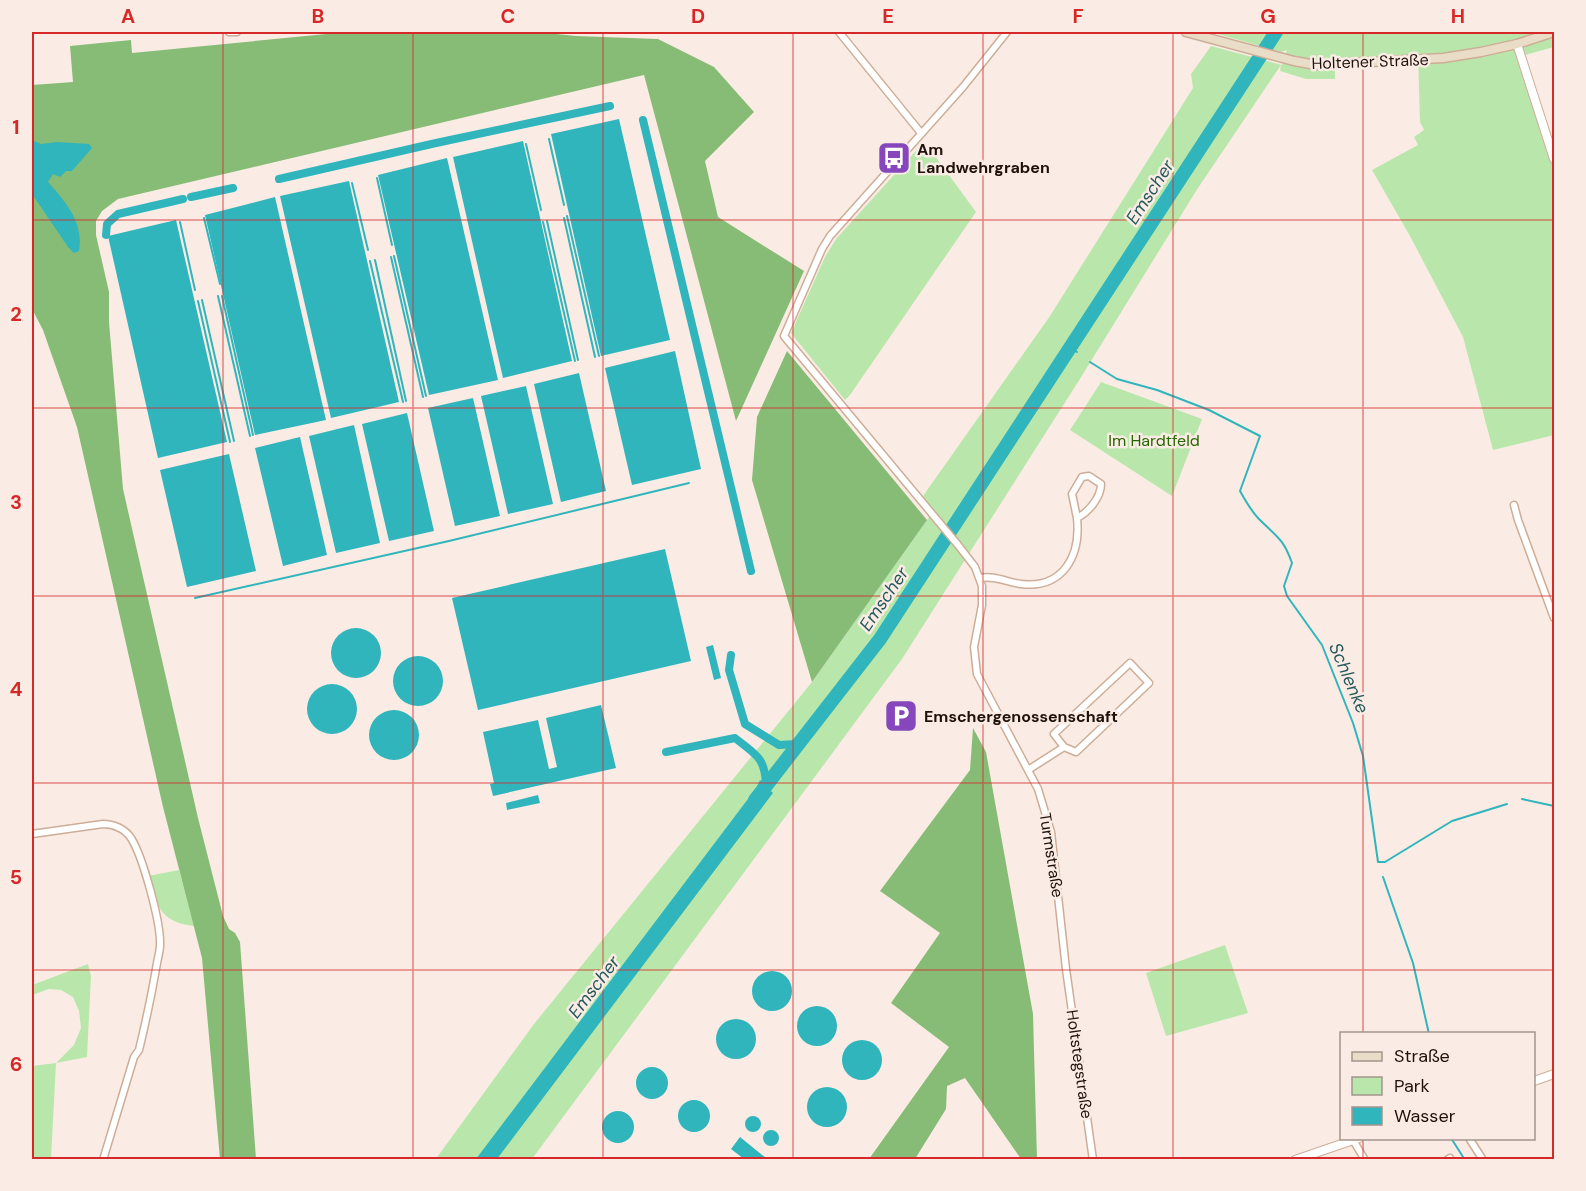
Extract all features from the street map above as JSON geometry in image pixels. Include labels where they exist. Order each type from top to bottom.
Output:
[{"type":"main road","name":"Holtener Straße","points":[[1186,32],[1307,64],[1337,65],[1443,58],[1517,44],[1554,32]]},
{"type":"street","points":[[229,32],[237,32]]},
{"type":"street","points":[[840,32],[921,133]]},
{"type":"street","points":[[1007,32],[963,87],[830,236],[822,249],[784,336],[958,545],[975,567],[980,578],[1035,584],[1054,579],[1065,569],[1074,552],[1078,537],[1072,494],[1082,477],[1089,476],[1101,484],[1101,491],[1085,514],[1077,518]]},
{"type":"street","points":[[1517,44],[1554,159]]},
{"type":"street","points":[[1514,505],[1554,618]]},
{"type":"street","name":"Turmstraße","points":[[980,578],[983,593],[982,605],[974,647],[977,674],[1038,789],[1051,832],[1066,969]]},
{"type":"street","points":[[1130,663],[1149,683],[1076,752],[1064,747],[1054,734],[1130,663]]},
{"type":"street","points":[[1028,770],[1064,747]]},
{"type":"street","points":[[32,834],[103,824],[121,828],[130,837],[139,858],[158,917],[160,947],[139,1050],[134,1057],[103,1160]]},
{"type":"street","name":"Holtstegstraße","points":[[1066,969],[1093,1160]]},
{"type":"street","points":[[1535,1080],[1554,1074]]},
{"type":"street","points":[[1295,1160],[1353,1140]]},
{"type":"street","points":[[1356,1140],[1365,1160]]},
{"type":"street","points":[[1470,1140],[1483,1160]]},
{"type":"green space","points":[[347,32],[536,32],[658,39],[714,67],[754,112],[705,161],[718,217],[804,271],[736,421],[644,75],[118,199],[102,211],[96,221],[96,235],[109,292],[109,322],[123,489],[198,818],[223,916],[229,929],[235,933],[240,942],[256,1159],[220,1159],[202,958],[163,807],[77,427],[43,330],[32,309],[32,85],[73,82],[70,46],[131,40],[132,53]]},
{"type":"green space","points":[[1211,32],[1553,32],[1554,47],[1521,56],[1554,165],[1554,435],[1493,450],[1463,337],[1372,170],[1418,145],[1414,137],[1424,130],[1420,122],[1418,56],[1335,61],[1335,79],[1306,79],[1280,71],[1281,65],[1196,191],[902,659],[532,1159],[435,1160],[534,1024],[812,682],[934,510],[923,496],[1050,316],[1193,88],[1191,74],[1211,46],[1282,65],[1287,50],[1281,52]]},
{"type":"green space","points":[[922,144],[930,149],[976,212],[845,400],[791,333],[825,257],[836,239]]},
{"type":"green space","points":[[787,351],[927,520],[812,682],[752,480],[757,417]]},
{"type":"green space","name":"Im Hardtfeld","points":[[1101,382],[1202,419],[1172,496],[1070,430]]},
{"type":"green space","points":[[973,728],[986,752],[1033,1014],[1037,1159],[1021,1159],[965,1078],[947,1086],[946,1109],[915,1159],[869,1159],[949,1047],[891,1003],[940,933],[880,891],[970,770]]},
{"type":"green space","points":[[179,870],[194,926],[173,921],[166,916],[157,904],[148,876]]},
{"type":"green space","points":[[1225,945],[1248,1013],[1166,1036],[1146,973]]},
{"type":"green space","points":[[88,964],[91,976],[87,1057],[56,1063],[74,1045],[81,1028],[79,1011],[73,997],[61,990],[49,989],[32,995],[32,985]]},
{"type":"green space","points":[[56,1063],[51,1159],[32,1159],[32,1066]]},
{"type":"water","points":[[619,119],[670,340],[601,356],[551,134]]},
{"type":"water","points":[[32,140],[41,144],[57,142],[89,144],[92,148],[72,171],[66,171],[60,177],[53,174],[48,182],[67,205],[76,222],[80,241],[79,251],[74,253],[32,194]]},
{"type":"water","points":[[523,141],[572,361],[503,378],[453,157]]},
{"type":"water","points":[[447,158],[498,380],[429,395],[378,175]]},
{"type":"water","points":[[349,181],[399,402],[331,418],[280,196]]},
{"type":"water","points":[[275,197],[326,420],[255,435],[205,215]]},
{"type":"water","points":[[176,220],[227,442],[158,458],[108,236]]},
{"type":"water","points":[[675,351],[701,469],[632,485],[605,368]]},
{"type":"water","points":[[579,373],[606,491],[561,502],[534,384]]},
{"type":"water","points":[[526,386],[553,504],[508,514],[481,396]]},
{"type":"water","points":[[473,398],[500,516],[455,526],[428,408]]},
{"type":"water","points":[[407,413],[434,531],[389,541],[362,424]]},
{"type":"water","points":[[354,425],[380,543],[336,553],[309,436]]},
{"type":"water","points":[[300,437],[327,555],[283,566],[255,448]]},
{"type":"water","points":[[229,454],[256,571],[187,587],[160,470]]},
{"type":"water","points":[[665,549],[691,661],[478,710],[452,598]]},
{"type":"water","points":[[351,628],[361,628],[374,635],[381,648],[381,658],[374,671],[361,678],[351,678],[342,674],[335,667],[331,658],[331,648],[335,639],[342,632]]},
{"type":"water","points":[[713,645],[721,678],[714,680],[706,647]]},
{"type":"water","points":[[413,656],[423,656],[436,663],[443,676],[443,686],[436,699],[423,706],[413,706],[404,702],[397,695],[393,686],[393,676],[397,667],[404,660]]},
{"type":"water","points":[[327,684],[337,684],[350,691],[357,704],[357,714],[350,727],[337,734],[327,734],[318,730],[311,723],[307,714],[307,704],[311,695],[318,688]]},
{"type":"water","points":[[601,705],[616,768],[493,796],[490,784],[494,783],[483,732],[538,720],[549,769],[557,767],[546,718]]},
{"type":"water","points":[[389,710],[399,710],[412,717],[419,730],[419,740],[412,753],[399,760],[389,760],[380,756],[373,749],[369,740],[369,730],[373,721],[380,714]]},
{"type":"water","points":[[760,780],[773,793],[497,1159],[476,1159],[757,787]]},
{"type":"water","points":[[538,795],[540,803],[507,810],[506,803]]},
{"type":"water","points":[[772,971],[786,977],[792,991],[786,1005],[772,1011],[758,1005],[752,991],[758,977]]},
{"type":"water","points":[[817,1006],[831,1012],[837,1026],[831,1040],[817,1046],[803,1040],[797,1026],[803,1012]]},
{"type":"water","points":[[736,1019],[750,1025],[756,1039],[750,1053],[736,1059],[722,1053],[716,1039],[722,1025]]},
{"type":"water","points":[[862,1040],[876,1046],[882,1060],[876,1074],[862,1080],[848,1074],[842,1060],[848,1046]]},
{"type":"water","points":[[652,1067],[664,1071],[668,1083],[664,1095],[652,1099],[640,1095],[636,1083],[640,1071]]},
{"type":"water","points":[[827,1087],[841,1093],[847,1107],[841,1121],[827,1127],[813,1121],[807,1107],[813,1093]]},
{"type":"water","points":[[694,1100],[706,1104],[710,1116],[706,1128],[694,1132],[682,1128],[678,1116],[682,1104]]},
{"type":"water","points":[[618,1111],[630,1115],[634,1127],[630,1139],[618,1143],[606,1139],[602,1127],[606,1115]]},
{"type":"water","points":[[753,1116],[759,1118],[761,1124],[759,1130],[753,1132],[747,1130],[745,1124],[747,1118]]},
{"type":"water","points":[[771,1130],[777,1132],[779,1138],[777,1144],[771,1146],[765,1144],[763,1138],[765,1132]]},
{"type":"water","points":[[740,1137],[766,1158],[744,1159],[731,1149]]},
{"type":"waterway","name":"Emscher","points":[[755,800],[880,639],[1276,32]]},
{"type":"waterway","points":[[279,179],[610,106]]},
{"type":"waterway","points":[[643,120],[751,571]]},
{"type":"waterway","points":[[549,139],[564,205]]},
{"type":"waterway","points":[[526,144],[541,210]]},
{"type":"waterway","points":[[377,178],[392,245]]},
{"type":"waterway","points":[[352,183],[368,250]]},
{"type":"waterway","points":[[191,197],[233,188]]},
{"type":"waterway","points":[[106,235],[107,224],[118,214],[183,199]]},
{"type":"waterway","points":[[567,216],[599,356]]},
{"type":"waterway","points":[[204,218],[220,284]]},
{"type":"waterway","points":[[564,218],[595,357]]},
{"type":"waterway","points":[[547,221],[578,360]]},
{"type":"waterway","points":[[180,222],[195,290]]},
{"type":"waterway","points":[[543,222],[575,361]]},
{"type":"waterway","points":[[394,256],[426,396]]},
{"type":"waterway","points":[[391,257],[423,397]]},
{"type":"waterway","points":[[375,260],[406,401]]},
{"type":"waterway","points":[[370,261],[403,402]]},
{"type":"waterway","points":[[218,296],[250,436]]},
{"type":"waterway","points":[[222,296],[253,435]]},
{"type":"waterway","points":[[202,300],[234,441]]},
{"type":"waterway","points":[[198,301],[230,442]]},
{"type":"waterway","name":"Schlenke","points":[[1071,348],[1077,352]]},
{"type":"waterway","name":"Schlenke","points":[[1090,362],[1117,379],[1157,390],[1209,410],[1260,436],[1240,491],[1253,513],[1286,548],[1292,563],[1284,586],[1287,596],[1322,645],[1353,723],[1363,756],[1378,862],[1385,862],[1452,821],[1507,804]]},
{"type":"waterway","points":[[195,598],[449,541],[689,483]]},
{"type":"waterway","points":[[731,655],[729,670],[745,724],[779,745],[797,744]]},
{"type":"waterway","points":[[666,752],[735,738],[758,757],[764,768],[766,785]]},
{"type":"waterway","points":[[1522,799],[1554,806]]},
{"type":"waterway","name":"Schlenke","points":[[1383,877],[1413,963],[1429,1032]]},
{"type":"waterway","name":"Schlenke","points":[[1452,1140],[1465,1160]]},
{"type":"place","name":"Am Landwehrgraben","points":[[894,158]]},
{"type":"place","name":"Emschergenossenschaft","points":[[901,716]]}]
